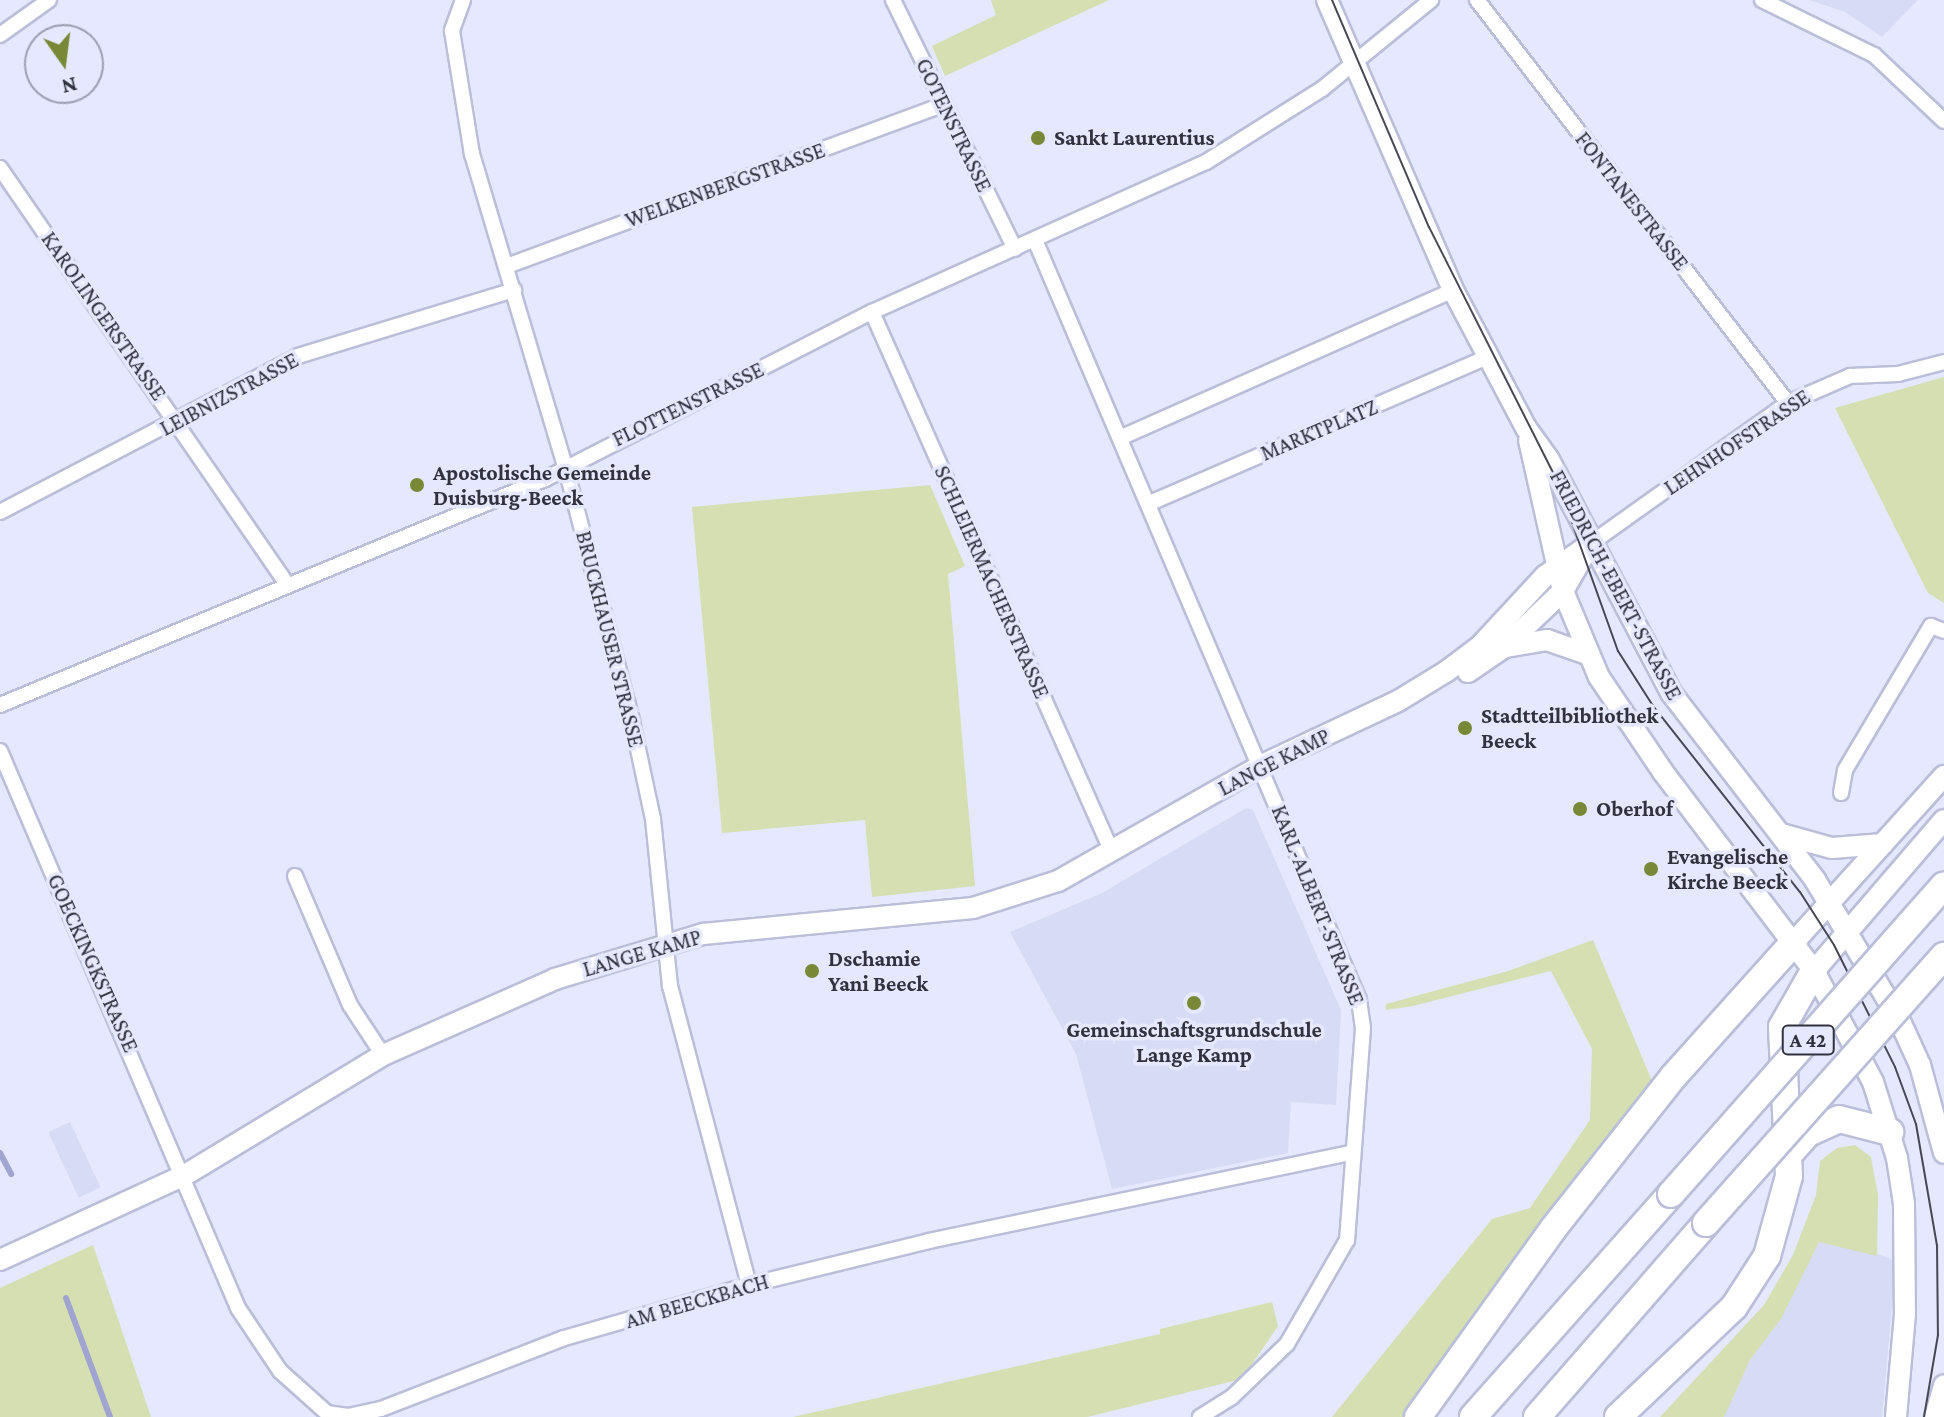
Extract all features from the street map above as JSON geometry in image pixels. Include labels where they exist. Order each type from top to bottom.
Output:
[{"type":"highway","name":"A 42","points":[[1473,1417],[1944,885]]},
{"type":"highway","points":[[1418,1417],[1553,1229],[1673,1077],[1794,942]]},
{"type":"highway","name":"A 42","points":[[1537,1417],[1944,956]]},
{"type":"highway","points":[[1618,1417],[1734,1307],[1751,1282],[1780,1223],[1790,1153],[1782,1027],[1814,971]]},
{"type":"highway","points":[[1790,1153],[1808,1133],[1839,1119],[1890,1132]]},
{"type":"street","points":[[0,35],[49,0]]},
{"type":"street","name":"BRUCKHAUSER STRASSE","points":[[463,0],[452,31],[472,154],[565,465],[653,819],[663,943],[749,1285]]},
{"type":"street","name":"GOTENSTRASSE","points":[[893,0],[1015,249]]},
{"type":"street","name":"FRIEDRICH-EBERT-STRASSE","points":[[1327,0],[1453,290],[1488,357],[1526,428],[1549,460],[1590,544],[1672,694],[1831,904],[1848,931],[1920,1065],[1944,1153]]},
{"type":"street","name":"FLOTTENSTRASSE","points":[[0,705],[545,479],[565,465],[872,312],[1245,142],[1431,0]]},
{"type":"street","name":"FONTANESTRASSE","points":[[1477,0],[1788,403]]},
{"type":"street","points":[[1762,0],[1874,55],[1944,121]]},
{"type":"street","name":"WELKENBERGSTRASSE","points":[[507,266],[943,105]]},
{"type":"street","name":"KAROLINGERSTRASSE","points":[[0,168],[287,584]]},
{"type":"street","name":"KARL-ALBERT-STRASSE","points":[[1035,240],[1262,765],[1359,1000],[1363,1028],[1351,1153],[1347,1240],[1287,1344],[1232,1397],[1200,1417]]},
{"type":"street","name":"LEIBNIZSTRASSE","points":[[0,512],[178,422],[298,356],[514,290]]},
{"type":"street","points":[[1122,437],[1453,290]]},
{"type":"street","name":"SCHLEIERMACHERSTRASSE","points":[[872,312],[1112,852]]},
{"type":"street","name":"MARKTPLATZ","points":[[1150,503],[1488,357]]},
{"type":"street","name":"LEHNHOFSTRASSE","points":[[1590,544],[1788,403],[1850,376],[1898,374],[1944,362]]},
{"type":"street","name":"FRIEDRICH-EBERT-STRASSE","points":[[1526,428],[1563,591],[1587,654],[1663,772],[1814,971],[1873,1082],[1890,1132],[1905,1241],[1896,1417]]},
{"type":"street","name":"LANGE KAMP","points":[[0,1260],[185,1175],[383,1055],[496,1003],[663,943],[703,934],[973,908],[1058,881],[1262,765],[1398,701],[1467,658],[1557,566],[1590,544]]},
{"type":"street","name":"LANGE KAMP","points":[[1398,701],[1439,688],[1503,648],[1563,591],[1590,544]]},
{"type":"street","points":[[1841,793],[1845,770],[1931,626],[1944,631]]},
{"type":"street","points":[[1503,648],[1547,640],[1587,654]]},
{"type":"street","name":"GOECKINGKSTRASSE","points":[[0,751],[185,1175]]},
{"type":"street","points":[[1794,942],[1944,776]]},
{"type":"street","points":[[1814,971],[1944,820]]},
{"type":"street","points":[[1777,832],[1832,848],[1883,844]]},
{"type":"street","points":[[295,876],[350,1005],[383,1055]]},
{"type":"street","name":"AM BEECKBACH","points":[[185,1175],[238,1308],[280,1371],[327,1413],[348,1416],[381,1409],[564,1338],[749,1285],[944,1238],[1351,1153]]},
{"type":"street","points":[[1935,1417],[1944,1385]]},
{"type":"shaded area","points":[[1809,0],[1918,0],[1882,37],[1845,12]]},
{"type":"shaded area","name":"Gemeinschaftsgrundschule Lange Kamp","points":[[1246,808],[1253,810],[1341,1010],[1336,1105],[1291,1102],[1288,1153],[1112,1189],[1076,1054],[1010,932],[1102,893]]},
{"type":"shaded area","points":[[70,1122],[100,1187],[79,1197],[48,1132]]},
{"type":"shaded area","points":[[1819,1232],[1896,1261],[1882,1417],[1701,1417]]},
{"type":"green space","points":[[991,0],[1109,0],[945,76],[932,46],[996,15]]},
{"type":"green space","points":[[1944,377],[1944,603],[1928,593],[1835,408]]},
{"type":"green space","points":[[930,485],[965,566],[948,574],[975,886],[872,897],[865,820],[722,833],[692,507]]},
{"type":"green space","points":[[1593,940],[1652,1081],[1405,1417],[1332,1417],[1492,1219],[1530,1208],[1590,1120],[1592,1049],[1551,971],[1413,1006],[1386,1010],[1386,1004],[1508,971]]},
{"type":"green space","points":[[1855,1145],[1871,1157],[1878,1195],[1877,1256],[1819,1242],[1781,1319],[1750,1360],[1724,1417],[1660,1417],[1764,1305],[1793,1255],[1816,1195],[1820,1161],[1837,1148]]},
{"type":"green space","points":[[93,1245],[151,1417],[0,1417],[0,1288]]},
{"type":"green space","points":[[1272,1302],[1278,1326],[1242,1379],[1087,1417],[793,1417],[1160,1334],[1160,1329]]},
{"type":"waterway","points":[[0,1153],[11,1174]]},
{"type":"waterway","points":[[66,1298],[110,1417]]},
{"type":"tram line","points":[[1332,0],[1429,227],[1556,478],[1618,651],[1653,706],[1800,892],[1834,945],[1895,1067],[1916,1124],[1937,1245],[1938,1335],[1924,1417]]},
{"type":"place","name":"Sankt Laurentius","points":[[1038,138]]},
{"type":"place","name":"Apostolische Gemeinde Duisburg-Beeck","points":[[417,485]]},
{"type":"place","name":"Stadtteilbibliothek Beeck","points":[[1465,728]]},
{"type":"place","name":"Oberhof","points":[[1580,809]]},
{"type":"place","name":"Evangelische Kirche Beeck","points":[[1651,869]]},
{"type":"place","name":"Dschamie Yani Beeck","points":[[812,971]]},
{"type":"place","name":"Gemeinschaftsgrundschule Lange Kamp","points":[[1194,1003]]}]
